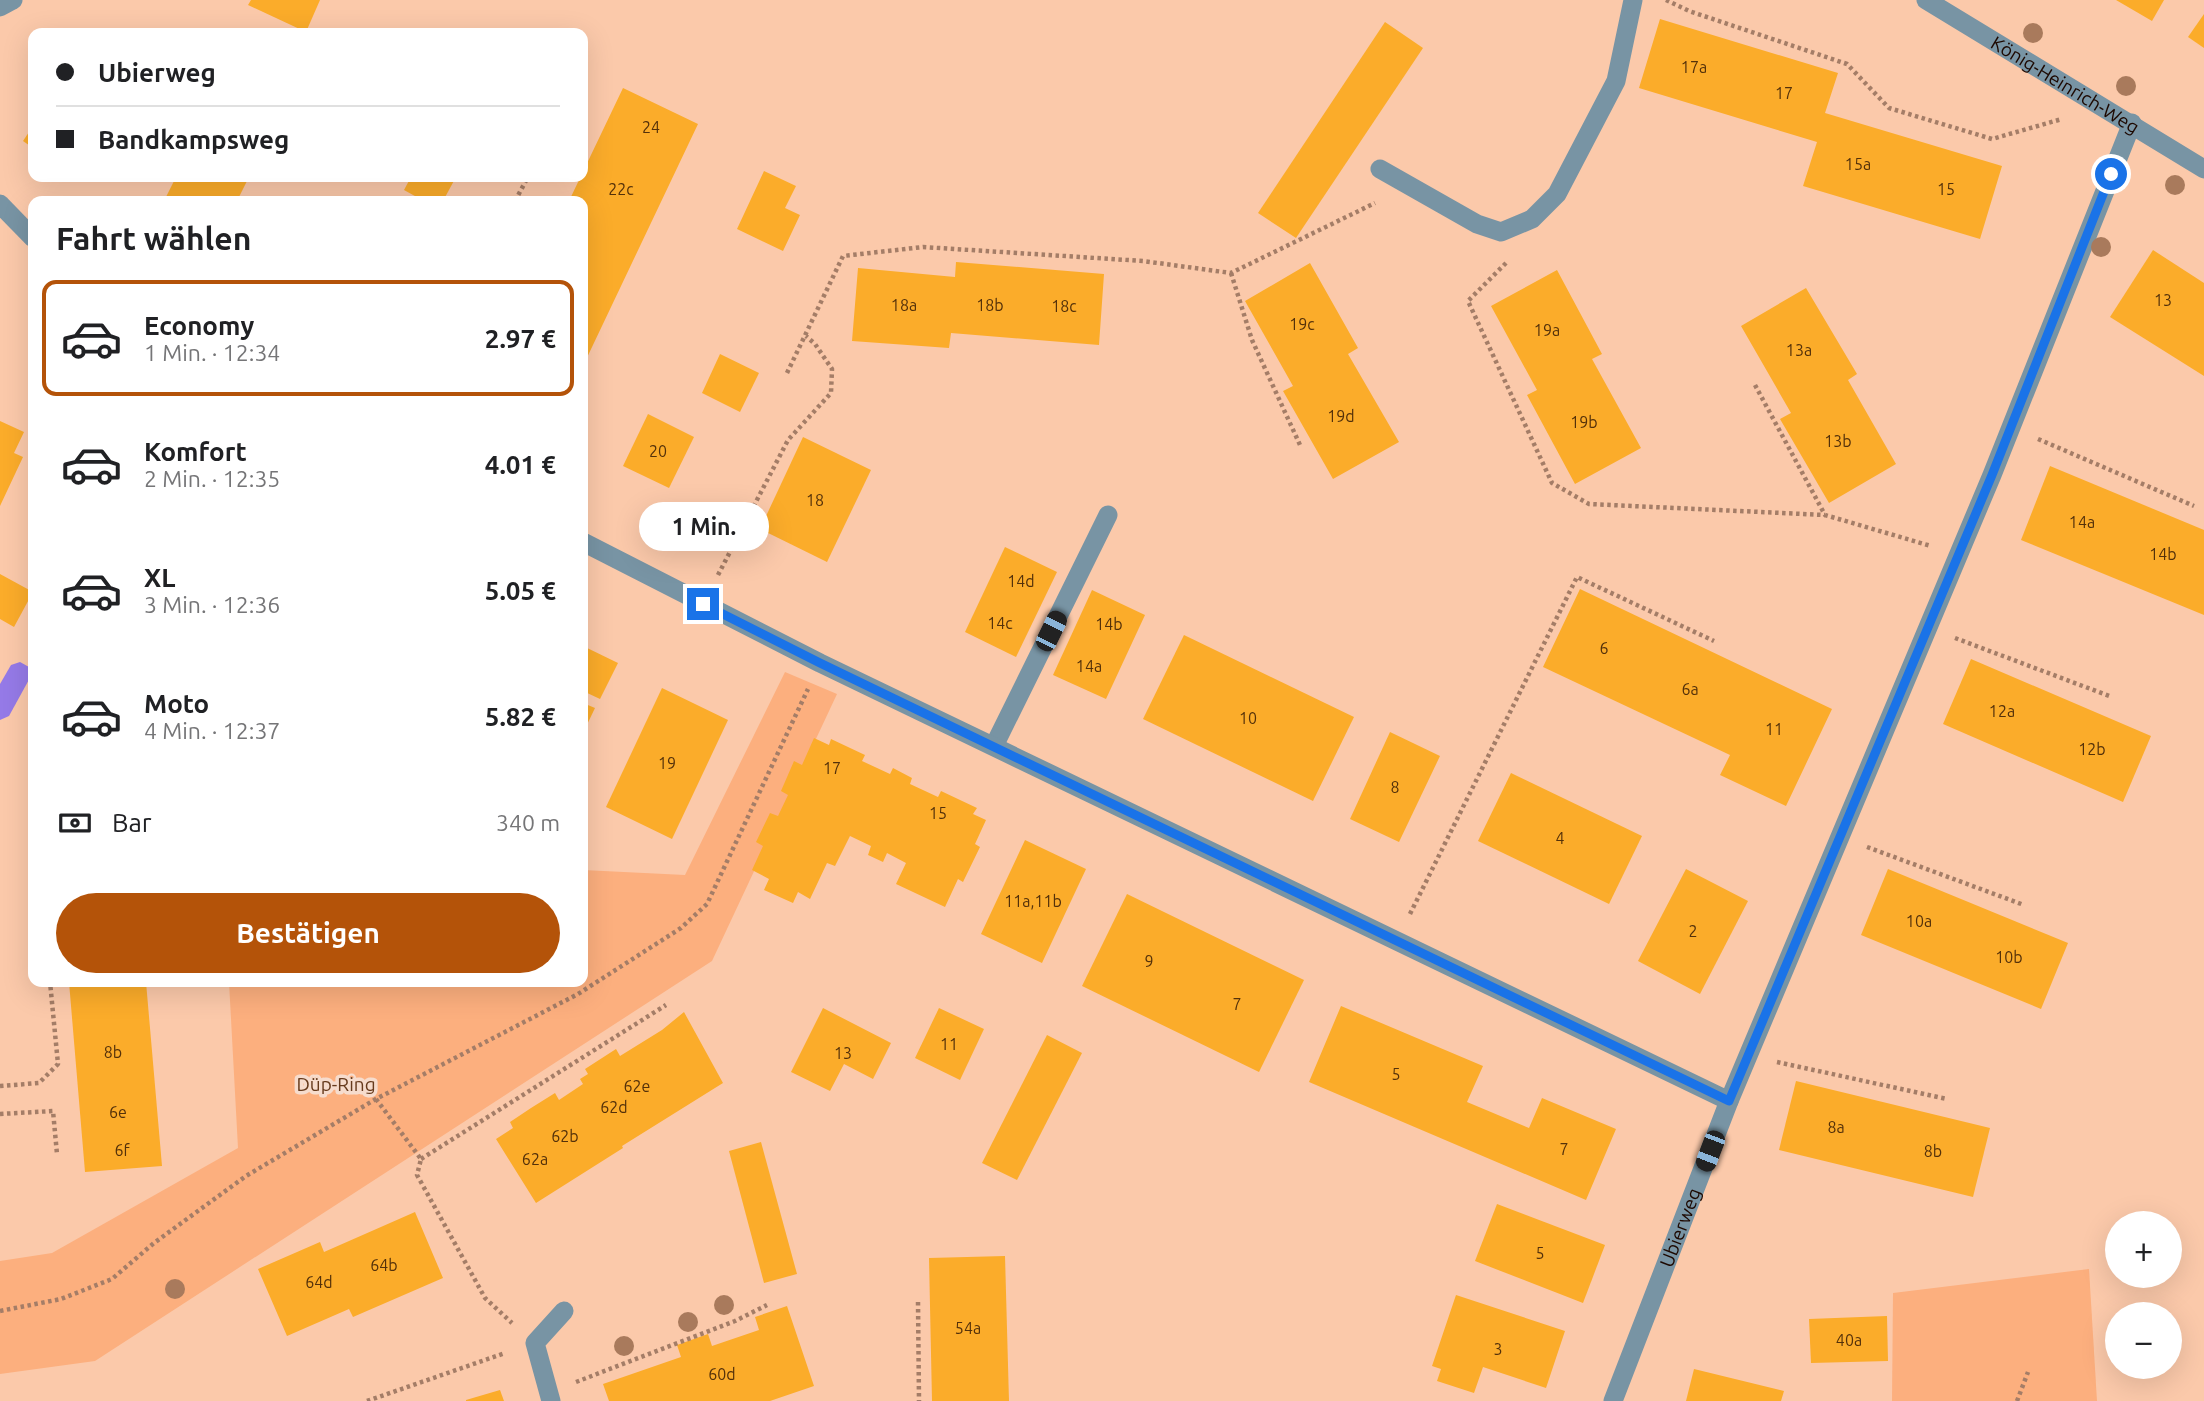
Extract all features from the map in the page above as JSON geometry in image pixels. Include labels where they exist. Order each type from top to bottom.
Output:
[{"type":"street","points":[[0,7],[13,0]]},
{"type":"street","points":[[1380,169],[1477,224],[1501,232],[1532,219],[1557,194],[1616,81],[1633,0]]},
{"type":"street","name":"König-Heinrich-Weg","points":[[1926,0],[2204,169]]},
{"type":"street","name":"Ubierweg","points":[[1613,1401],[1729,1101],[1959,554],[2132,123]]},
{"type":"street","points":[[0,204],[28,233]]},
{"type":"street","points":[[994,746],[1108,515]]},
{"type":"street","points":[[588,545],[820,663],[1729,1101]]},
{"type":"street","points":[[550,1397],[535,1343],[564,1311]]},
{"type":"path","points":[[1666,0],[1689,11],[1847,64],[1889,108],[1992,139],[2105,107]]},
{"type":"path","points":[[787,373],[843,256],[923,247],[1143,261],[1231,274],[1363,212],[1406,184]]},
{"type":"path","points":[[1501,232],[1508,261],[1468,300],[1552,483],[1589,504],[1825,515],[1959,554]]},
{"type":"path","points":[[1231,274],[1252,340],[1300,445]]},
{"type":"path","points":[[703,604],[788,439],[831,393],[832,369],[815,344],[806,336]]},
{"type":"path","points":[[1755,385],[1825,515]]},
{"type":"path","points":[[2011,427],[2194,506]]},
{"type":"path","points":[[1396,941],[1577,577],[1714,641]]},
{"type":"path","points":[[1927,628],[2112,696]]},
{"type":"path","points":[[588,987],[681,928],[707,904],[820,663]]},
{"type":"path","points":[[1840,836],[2024,905]]},
{"type":"path","points":[[0,1086],[39,1083],[58,1064],[50,987]]},
{"type":"path","points":[[0,1311],[61,1299],[112,1279],[154,1243],[246,1176],[376,1099],[588,987]]},
{"type":"path","points":[[368,1401],[535,1343],[485,1298],[417,1175],[421,1159],[666,1005]]},
{"type":"path","points":[[1748,1055],[1947,1099]]},
{"type":"path","points":[[376,1099],[421,1159]]},
{"type":"path","points":[[0,1114],[53,1111],[57,1154]]},
{"type":"path","points":[[918,1301],[919,1401]]},
{"type":"path","points":[[550,1397],[735,1321],[767,1305]]},
{"type":"path","points":[[2017,1401],[2028,1372]]},
{"type":"green space","name":"Düp-Ring","points":[[785,672],[837,694],[712,961],[95,1361],[0,1374],[0,1261],[52,1253],[238,1148],[229,987],[588,987],[588,870],[685,875]]},
{"type":"green space","points":[[2089,1269],[2097,1401],[1892,1401],[1893,1293]]},
{"type":"shaded area","points":[[20,662],[28,666],[28,681],[9,716],[0,720],[0,684],[11,665]]},
{"type":"building","points":[[251,0],[320,0],[308,28],[297,28],[248,5]]},
{"type":"building","points":[[2116,0],[2164,0],[2152,21]]},
{"type":"building","points":[[2204,14],[2204,48],[2188,37]]},
{"type":"building","points":[[1660,19],[1838,73],[1825,113],[2002,166],[1980,239],[1803,186],[1817,142],[1639,88]]},
{"type":"building","points":[[1385,22],[1423,48],[1296,238],[1258,213]]},
{"type":"building","points":[[623,88],[698,124],[588,355],[588,196],[571,196],[578,182],[588,182],[588,161]]},
{"type":"building","points":[[764,171],[796,186],[785,208],[800,215],[783,251],[737,229]]},
{"type":"building","points":[[174,182],[246,182],[240,196],[166,196]]},
{"type":"building","points":[[408,182],[453,182],[446,196],[415,196],[404,190]]},
{"type":"building","points":[[2153,250],[2204,283],[2204,376],[2110,317]]},
{"type":"building","points":[[956,262],[1104,274],[1099,345],[951,333],[949,348],[852,341],[858,268],[955,277]]},
{"type":"building","points":[[1310,263],[1358,348],[1348,354],[1399,442],[1333,479],[1283,391],[1293,386],[1245,301]]},
{"type":"building","points":[[1557,270],[1602,354],[1592,359],[1641,448],[1575,484],[1527,395],[1537,390],[1491,306]]},
{"type":"building","points":[[1806,288],[1857,374],[1848,380],[1896,464],[1829,503],[1780,419],[1791,413],[1741,326]]},
{"type":"building","points":[[720,354],[759,373],[740,412],[702,393]]},
{"type":"building","points":[[648,414],[694,437],[669,488],[623,466]]},
{"type":"building","points":[[0,421],[24,432],[14,453],[23,457],[0,506]]},
{"type":"building","points":[[803,437],[871,470],[827,562],[760,529]]},
{"type":"building","points":[[2050,466],[2204,530],[2204,615],[2021,540]]},
{"type":"building","points":[[1005,547],[1057,572],[1016,657],[965,632]]},
{"type":"building","points":[[0,574],[28,589],[28,601],[14,627],[0,619]]},
{"type":"building","points":[[1580,589],[1832,709],[1786,806],[1720,775],[1730,755],[1543,667]]},
{"type":"building","points":[[1092,590],[1145,615],[1106,699],[1053,675]]},
{"type":"building","points":[[1184,635],[1354,717],[1313,801],[1143,719]]},
{"type":"building","points":[[588,648],[618,663],[600,699],[588,693]]},
{"type":"building","points":[[1971,659],[2151,736],[2123,802],[1943,724]]},
{"type":"building","points":[[662,688],[728,720],[672,839],[606,807]]},
{"type":"building","points":[[588,705],[595,708],[588,723]]},
{"type":"building","points":[[1390,732],[1440,756],[1399,842],[1350,819]]},
{"type":"building","points":[[814,738],[829,745],[831,739],[865,755],[862,761],[890,774],[893,768],[912,778],[910,784],[938,797],[941,791],[977,808],[973,814],[986,820],[975,844],[980,847],[963,882],[958,879],[945,907],[896,884],[906,863],[887,853],[883,862],[868,855],[871,846],[850,836],[835,866],[827,863],[810,899],[798,892],[793,903],[764,890],[769,879],[752,870],[763,846],[756,842],[770,813],[778,816],[788,795],[781,791],[794,761],[802,765]]},
{"type":"building","points":[[1511,773],[1642,836],[1609,904],[1478,841]]},
{"type":"building","points":[[1025,840],[1086,869],[1042,963],[981,934]]},
{"type":"building","points":[[1686,869],[1748,901],[1700,994],[1638,961]]},
{"type":"building","points":[[1888,869],[2068,943],[2041,1009],[1861,935]]},
{"type":"building","points":[[1127,894],[1304,980],[1259,1072],[1082,986]]},
{"type":"building","points":[[69,987],[146,987],[162,1166],[85,1172]]},
{"type":"building","points":[[1341,1006],[1483,1066],[1467,1102],[1529,1128],[1542,1098],[1616,1129],[1586,1200],[1309,1082]]},
{"type":"building","points":[[823,1008],[891,1043],[873,1079],[844,1064],[830,1091],[791,1072]]},
{"type":"building","points":[[939,1008],[984,1029],[960,1080],[915,1058]]},
{"type":"building","points":[[684,1012],[723,1083],[536,1203],[496,1139],[513,1128],[510,1122],[531,1108],[555,1093],[559,1100],[583,1084],[580,1079],[588,1074],[585,1069],[616,1049],[620,1056],[662,1030]]},
{"type":"building","points":[[1047,1035],[1082,1053],[1017,1180],[982,1163]]},
{"type":"building","points":[[1796,1081],[1990,1128],[1973,1197],[1779,1150]]},
{"type":"building","points":[[761,1142],[797,1274],[764,1283],[729,1151]]},
{"type":"building","points":[[1497,1204],[1605,1245],[1583,1303],[1475,1261]]},
{"type":"building","points":[[415,1212],[443,1278],[353,1317],[349,1309],[287,1336],[258,1269],[320,1242],[324,1252]]},
{"type":"building","points":[[1005,1256],[1009,1401],[932,1401],[929,1258]]},
{"type":"building","points":[[1456,1295],[1565,1331],[1546,1388],[1483,1367],[1474,1393],[1437,1381],[1441,1369],[1432,1366]]},
{"type":"building","points":[[787,1306],[814,1386],[770,1401],[609,1401],[603,1384],[681,1357],[677,1345],[708,1334],[712,1346],[759,1330],[755,1317]]},
{"type":"building","points":[[1887,1316],[1888,1361],[1811,1363],[1809,1319]]},
{"type":"building","points":[[1694,1369],[1784,1391],[1781,1401],[1686,1401]]},
{"type":"building","points":[[500,1390],[504,1401],[466,1401],[466,1400]]},
{"type":"route","points":[[703,604],[1729,1101],[1992,475],[2111,174]]}]
